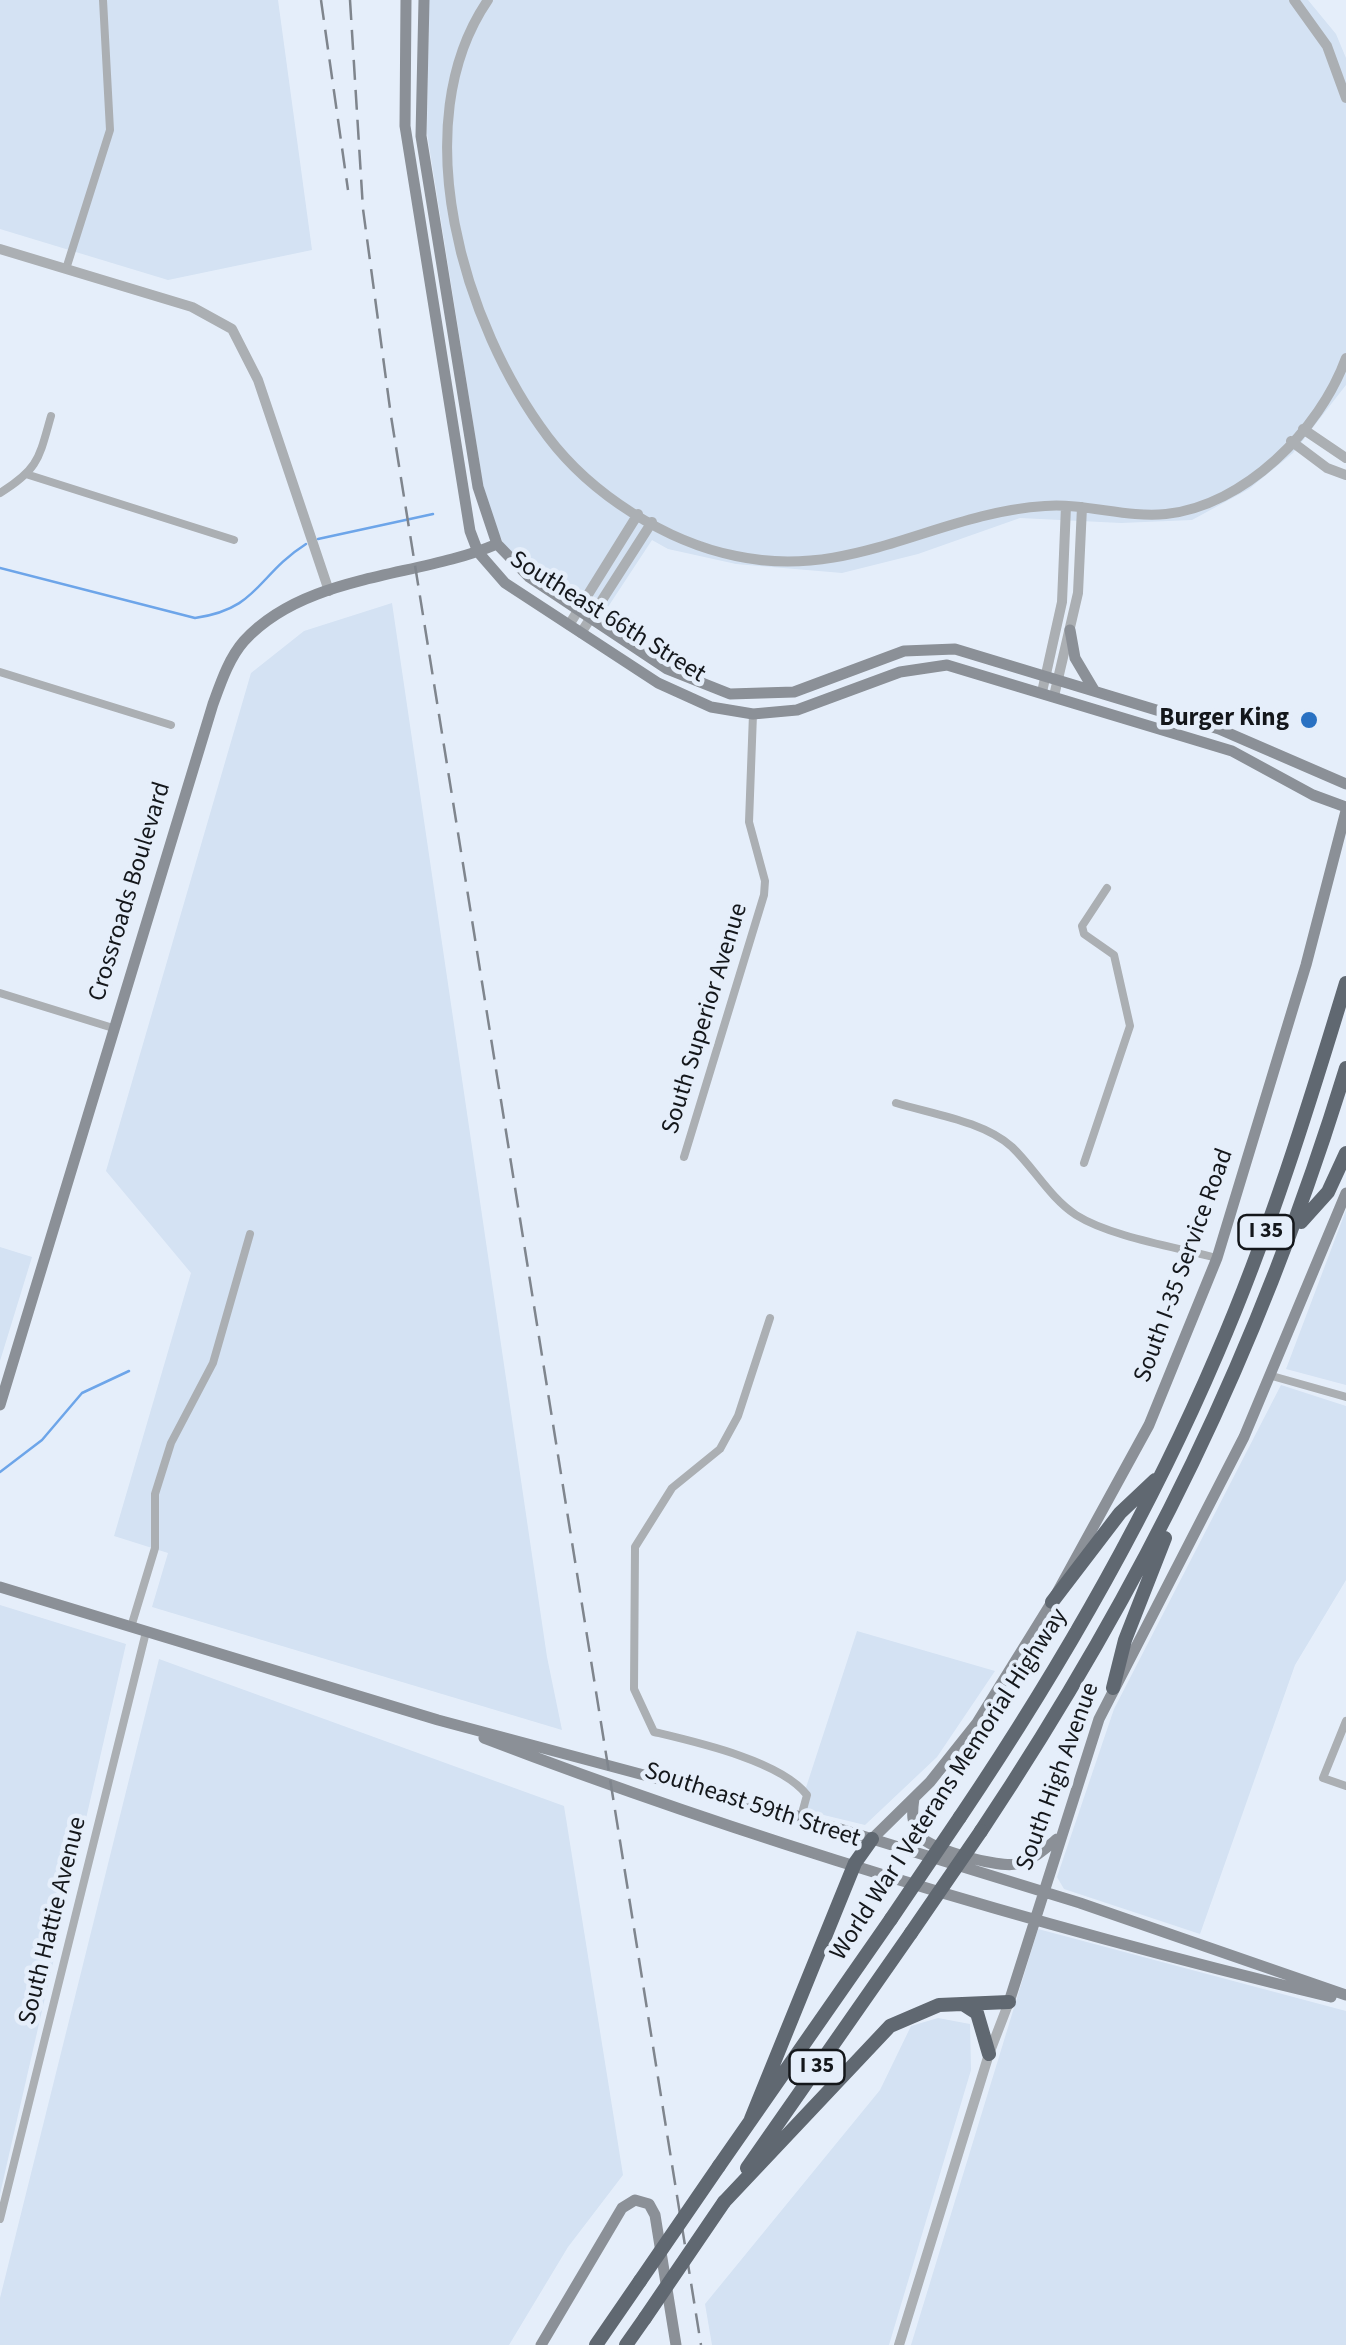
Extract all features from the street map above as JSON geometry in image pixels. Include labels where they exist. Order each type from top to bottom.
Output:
[{"type":"highway","name":"World War I Veterans Memorial Highway","points":[[596,2345],[891,1919],[1072,1642],[1163,1472],[1266,1232],[1346,982]]},
{"type":"highway","name":"World War I Veterans Memorial Highway","points":[[626,2345],[981,1830],[1088,1664],[1185,1484],[1294,1230],[1346,1068]]},
{"type":"highway","points":[[1294,1230],[1328,1192],[1346,1153]]},
{"type":"highway","points":[[1052,1602],[1120,1513],[1163,1472]]},
{"type":"highway","points":[[1112,1688],[1125,1640],[1185,1484]]},
{"type":"highway","points":[[751,2119],[855,1863],[872,1840]]},
{"type":"highway","points":[[724,2202],[890,2026],[922,2009],[1009,2002]]},
{"type":"highway","points":[[962,2003],[977,2013],[988,2054]]},
{"type":"main road","points":[[406,0],[407,141],[470,531],[478,552]]},
{"type":"main road","points":[[424,0],[421,136],[478,487],[497,544]]},
{"type":"main road","name":"Crossroads Boulevard","points":[[0,1405],[112,1028],[232,658],[243,642],[276,615],[329,592],[497,544]]},
{"type":"main road","name":"Southeast 66th Street","points":[[497,544],[529,577],[686,680],[730,694],[794,692],[921,648],[955,648],[1233,734],[1346,784]]},
{"type":"main road","name":"Southeast 66th Street","points":[[478,552],[505,583],[674,692],[711,707],[752,714],[824,703],[900,672],[931,664],[966,669],[1232,752],[1346,809]]},
{"type":"main road","points":[[1070,630],[1075,658],[1094,690]]},
{"type":"main road","name":"South I-35 Service Road","points":[[872,1840],[914,1798],[977,1723],[1052,1602],[1149,1425],[1217,1258],[1306,966],[1346,809]]},
{"type":"main road","name":"South High Avenue","points":[[1009,2002],[1060,1836],[1112,1688],[1198,1528],[1272,1376],[1346,1193]]},
{"type":"main road","name":"Southeast 59th Street","points":[[0,1587],[438,1720],[802,1817],[1042,1892],[1346,1998]]},
{"type":"main road","name":"Southeast 59th Street","points":[[438,1720],[567,1770],[1034,1918],[1174,1959],[1346,1998]]},
{"type":"main road","points":[[914,1798],[914,1825],[928,1844],[984,1861],[1022,1862],[1060,1836]]},
{"type":"main road","points":[[541,2345],[622,2208],[639,2200],[656,2215],[676,2345]]},
{"type":"street","points":[[66,269],[110,130],[104,0]]},
{"type":"street","points":[[488,0],[467,30],[454,70],[447,122],[455,224],[468,277],[494,341],[548,438],[594,485],[694,544],[735,556],[804,564],[846,558],[1014,510],[1066,506],[1165,514],[1189,509],[1230,494],[1267,467],[1333,388],[1346,358]]},
{"type":"street","points":[[1294,0],[1332,60],[1346,98]]},
{"type":"street","points":[[1332,60],[1346,55]]},
{"type":"street","points":[[0,249],[192,307],[232,329],[258,380],[329,592]]},
{"type":"street","points":[[0,492],[29,475],[37,464],[51,416]]},
{"type":"street","points":[[1302,429],[1346,458]]},
{"type":"street","points":[[1291,441],[1328,468],[1346,474]]},
{"type":"street","points":[[29,475],[234,540]]},
{"type":"street","points":[[1048,694],[1066,568],[1066,506]]},
{"type":"street","points":[[1052,677],[1070,630],[1081,570],[1082,507]]},
{"type":"street","points":[[569,625],[638,514]]},
{"type":"street","points":[[581,633],[652,522]]},
{"type":"street","points":[[0,672],[172,725]]},
{"type":"street","name":"South Superior Avenue","points":[[684,1157],[764,895],[766,881],[749,822],[752,714]]},
{"type":"street","points":[[1084,1163],[1130,1026],[1114,955],[1084,934],[1082,926],[1107,888]]},
{"type":"street","points":[[0,993],[112,1028]]},
{"type":"street","points":[[896,1103],[986,1131],[1010,1146],[1074,1214],[1217,1258]]},
{"type":"street","points":[[130,1627],[155,1548],[155,1494],[166,1460],[213,1363],[250,1234]]},
{"type":"street","points":[[770,1318],[738,1416],[720,1449],[672,1488],[635,1548],[634,1690],[654,1732],[745,1760],[798,1784],[807,1795],[802,1817]]},
{"type":"street","points":[[1272,1376],[1346,1397]]},
{"type":"street","name":"South Hattie Avenue","points":[[0,2219],[146,1632]]},
{"type":"street","points":[[1346,1721],[1323,1778],[1346,1786]]},
{"type":"street","name":"South High Avenue","points":[[898,2345],[988,2054],[1009,2002]]},
{"type":"shaded area","points":[[0,0],[278,0],[312,250],[168,280],[0,229]]},
{"type":"shaded area","points":[[429,0],[1308,0],[1336,34],[1346,58],[1346,385],[1293,453],[1249,489],[1192,520],[1121,523],[1020,518],[918,554],[842,573],[736,564],[668,549],[652,540],[604,613],[544,580],[505,547],[483,485],[427,133]]},
{"type":"shaded area","points":[[392,603],[547,1657],[562,1730],[152,1607],[168,1553],[114,1536],[191,1273],[106,1171],[251,673],[304,631]]},
{"type":"shaded area","points":[[1346,1210],[1346,1385],[1286,1369]]},
{"type":"shaded area","points":[[0,1247],[32,1257],[0,1361]]},
{"type":"shaded area","points":[[1281,1385],[1346,1406],[1346,1580],[1295,1665],[1200,1934],[1064,1889],[1057,1877],[1114,1709]]},
{"type":"shaded area","points":[[0,1605],[126,1644],[0,2194]]},
{"type":"shaded area","points":[[857,1631],[995,1671],[937,1757],[865,1825],[799,1809]]},
{"type":"shaded area","points":[[159,1659],[564,1806],[623,2175],[568,2247],[509,2345],[0,2345],[0,2298]]},
{"type":"shaded area","points":[[1038,1929],[1346,2011],[1346,2345],[911,2345]]},
{"type":"shaded area","points":[[938,2018],[970,2024],[971,2070],[889,2345],[712,2345],[705,2304],[880,2090],[911,2026]]},
{"type":"waterway","points":[[318,539],[433,514]]},
{"type":"waterway","points":[[0,568],[195,618],[216,614],[245,599],[306,544]]},
{"type":"waterway","points":[[0,1472],[42,1440],[82,1393],[129,1371]]},
{"type":"railway","points":[[321,0],[348,190]]},
{"type":"railway","points":[[350,0],[363,209],[391,416],[701,2345]]},
{"type":"place","name":"Burger King","points":[[1309,720]]}]
